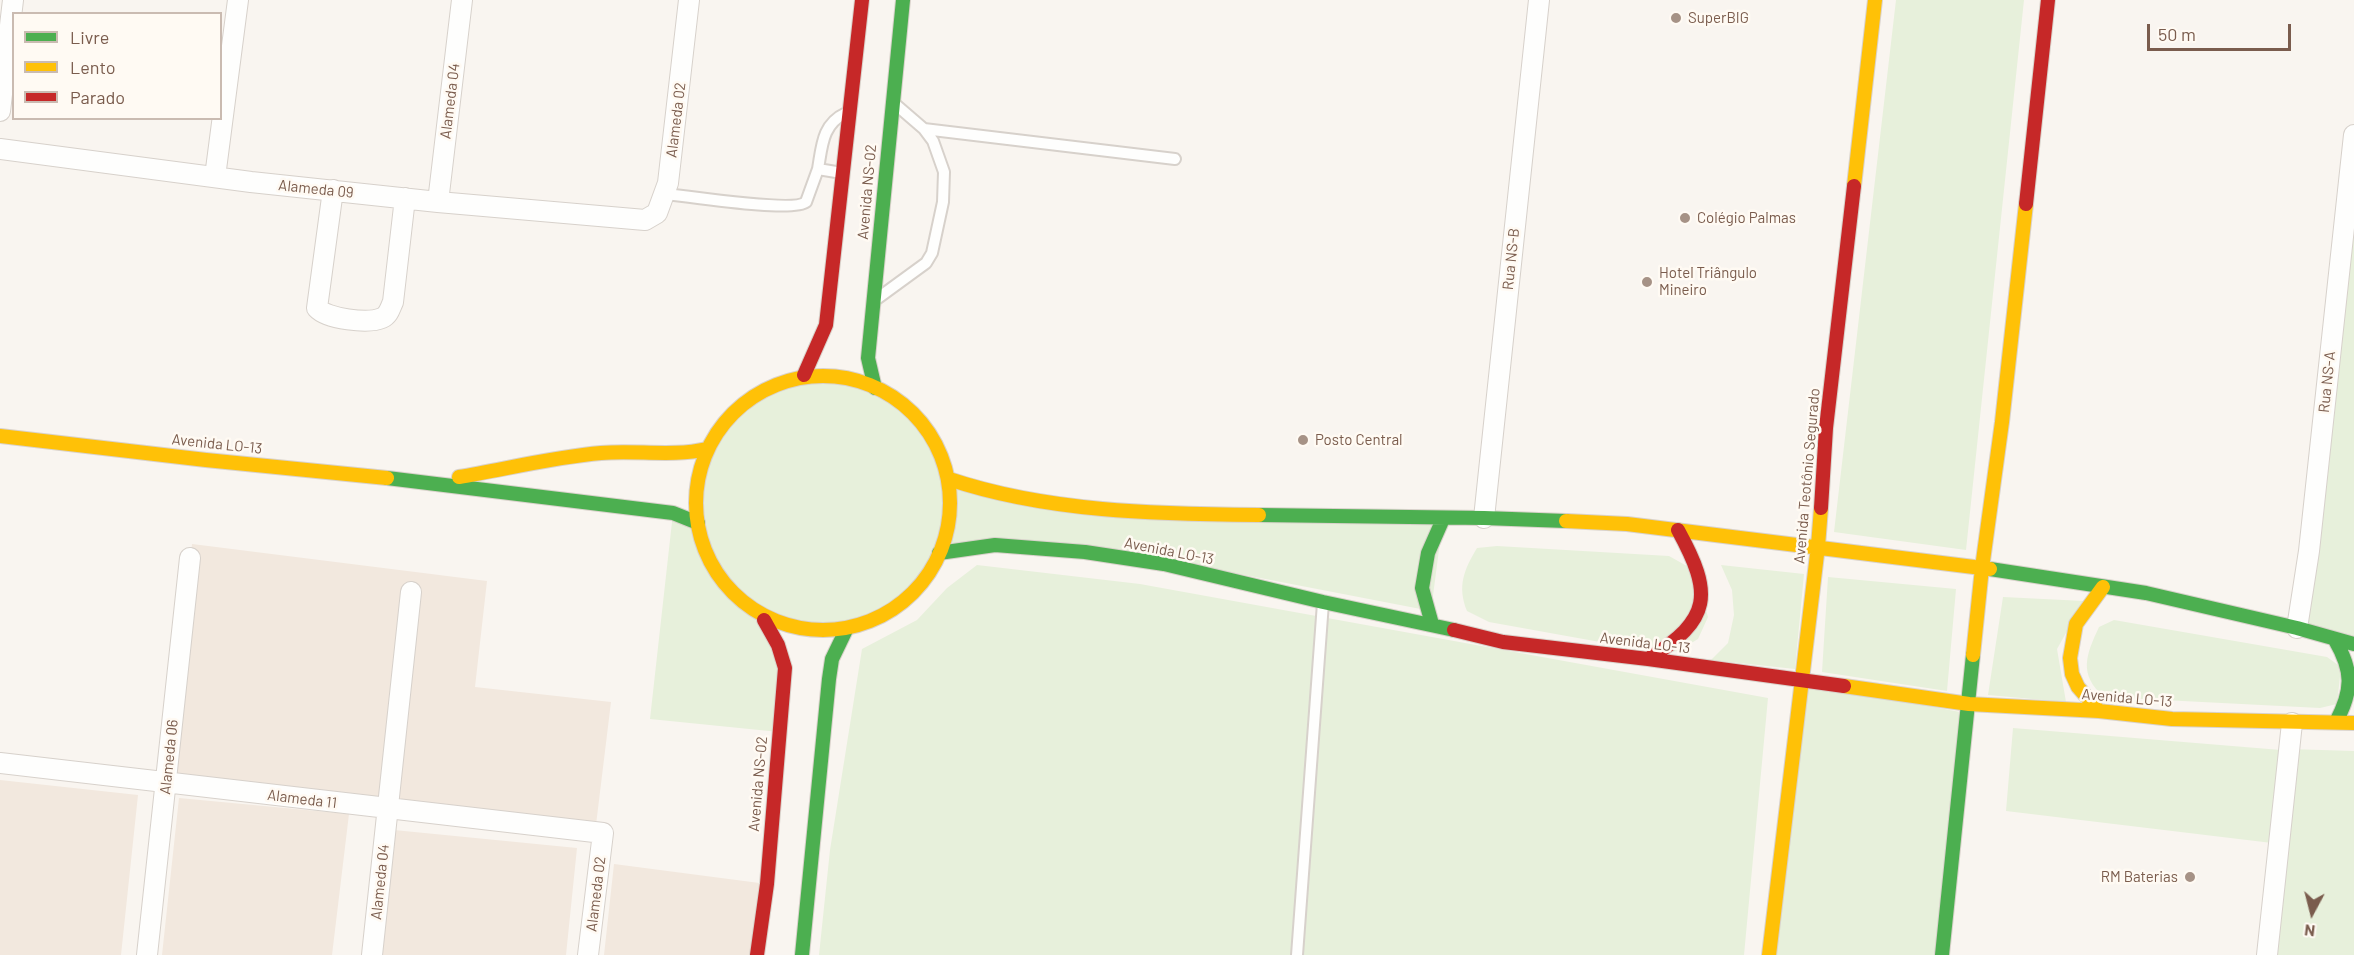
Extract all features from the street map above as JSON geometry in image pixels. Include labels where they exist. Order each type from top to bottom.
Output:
[{"type":"street","points":[[0,111],[13,0]]},
{"type":"street","points":[[222,118],[238,0]]},
{"type":"street","name":"Alameda 04","points":[[438,202],[462,0]]},
{"type":"street","name":"Alameda 02","points":[[633,220],[645,220],[657,213],[666,194],[689,0]]},
{"type":"street","name":"Avenida NS-02","points":[[804,375],[826,325],[862,0]]},
{"type":"street","name":"Avenida NS-02","points":[[875,388],[868,358],[903,0]]},
{"type":"street","name":"Rua NS-B","points":[[1484,518],[1539,0]]},
{"type":"street","name":"Avenida Teotônio Segurado","points":[[1769,955],[1818,546],[1828,417],[1875,0]]},
{"type":"street","points":[[1942,955],[1982,567],[2002,422],[2048,0]]},
{"type":"street","points":[[214,177],[222,120]]},
{"type":"street","name":"Rua NS-A","points":[[2297,628],[2309,551],[2354,135]]},
{"type":"street","name":"Alameda 09","points":[[0,149],[214,177],[438,202],[633,220]]},
{"type":"street","points":[[333,190],[316,308],[321,313],[344,318],[374,320],[384,317],[389,311],[393,302],[405,198]]},
{"type":"street","points":[[804,375],[837,377],[875,388],[909,406],[925,424],[949,479],[950,501],[939,553],[927,576],[899,605],[878,619],[846,630],[814,631],[788,628],[764,620],[734,590],[711,560],[698,523],[697,484],[707,449],[730,415],[743,403],[778,383],[804,375]]},
{"type":"street","name":"Avenida LO-13","points":[[0,436],[206,460],[431,482],[673,513],[698,523]]},
{"type":"street","name":"Avenida LO-13","points":[[431,482],[598,453],[626,451],[686,454],[707,449]]},
{"type":"street","points":[[949,479],[988,492],[1021,499],[1159,513],[1484,518],[1627,524],[1818,546],[1982,567],[2146,593],[2297,628],[2354,644]]},
{"type":"street","points":[[1432,624],[1422,588],[1428,553],[1443,519]]},
{"type":"street","points":[[1648,659],[1682,636],[1699,614],[1702,596],[1697,565],[1678,530]]},
{"type":"street","name":"Avenida LO-13","points":[[939,553],[995,545],[1085,552],[1164,564],[1503,642],[1648,659],[1969,704],[2099,711],[2172,719],[2354,723]]},
{"type":"street","name":"Alameda 06","points":[[147,955],[190,558]]},
{"type":"street","points":[[2099,711],[2078,687],[2072,674],[2070,658],[2076,624],[2103,587]]},
{"type":"street","name":"Alameda 04","points":[[372,955],[411,592]]},
{"type":"street","name":"Avenida NS-02","points":[[757,955],[767,884],[785,668],[778,645],[764,620]]},
{"type":"street","points":[[802,955],[829,679],[832,659],[846,630]]},
{"type":"street","points":[[2335,640],[2348,657],[2352,676],[2351,693],[2346,708],[2336,722]]},
{"type":"street","points":[[2267,955],[2292,723]]},
{"type":"street","name":"Alameda 11","points":[[0,764],[603,833]]},
{"type":"street","name":"Alameda 02","points":[[588,955],[603,833]]},
{"type":"lane","points":[[873,301],[926,263],[932,253],[943,202],[944,172],[936,147],[924,129],[892,101]]},
{"type":"lane","points":[[666,194],[797,206],[806,201],[818,169],[827,128],[836,118],[849,112]]},
{"type":"lane","points":[[924,129],[1175,159]]},
{"type":"lane","points":[[818,169],[843,173]]},
{"type":"lane","points":[[1298,955],[1323,602]]},
{"type":"shaded area","points":[[192,544],[487,581],[475,687],[611,702],[595,833],[166,783]]},
{"type":"shaded area","points":[[0,780],[138,795],[121,955],[0,955]]},
{"type":"shaded area","points":[[179,798],[349,814],[332,955],[162,955]]},
{"type":"shaded area","points":[[394,830],[577,848],[566,955],[382,955]]},
{"type":"shaded area","points":[[614,864],[767,884],[757,955],[604,955]]},
{"type":"green space","points":[[1896,0],[2024,0],[1966,550],[1834,532]]},
{"type":"green space","points":[[2354,135],[2354,644],[2297,628]]},
{"type":"green space","points":[[804,375],[875,388],[934,441],[949,479],[1039,501],[1443,519],[1431,611],[1131,553],[939,553],[899,605],[846,630],[764,621],[778,645],[779,732],[650,719],[673,513],[698,522],[697,484],[730,415],[778,383]]},
{"type":"green space","points":[[1497,546],[1669,556],[1694,570],[1708,617],[1698,639],[1678,651],[1661,653],[1489,622],[1467,611],[1462,586],[1465,571],[1477,548]]},
{"type":"green space","points":[[977,565],[1140,584],[1768,698],[1744,955],[819,955],[830,850],[862,649],[917,620],[947,588]]},
{"type":"green space","points":[[1721,565],[1804,574],[1795,669],[1711,660],[1728,643],[1734,615],[1732,590]]},
{"type":"green space","points":[[1828,577],[1956,589],[1947,691],[1822,672]]},
{"type":"green space","points":[[2003,597],[2084,601],[2057,649],[2066,702],[1988,695]]},
{"type":"green space","points":[[2114,620],[2327,657],[2341,667],[2337,704],[2320,708],[2104,697],[2090,680],[2088,655],[2099,627]]},
{"type":"green space","points":[[1801,681],[1965,713],[1941,955],[1769,955]]},
{"type":"green space","points":[[2013,728],[2281,750],[2272,843],[2006,811]]},
{"type":"green space","points":[[2289,749],[2354,751],[2354,955],[2272,955]]},
{"type":"traffic: fast","points":[[875,388],[868,358],[903,0]]},
{"type":"traffic: fast","points":[[387,478],[673,513],[698,523]]},
{"type":"traffic: fast","points":[[1259,515],[1566,521]]},
{"type":"traffic: fast","points":[[1432,624],[1422,588],[1428,553],[1443,519]]},
{"type":"traffic: fast","points":[[939,553],[995,545],[1085,552],[1164,564],[1454,630]]},
{"type":"traffic: fast","points":[[1990,569],[2146,593],[2297,628],[2354,644]]},
{"type":"traffic: fast","points":[[802,955],[829,679],[832,659],[846,630]]},
{"type":"traffic: fast","points":[[2335,640],[2345,661],[2349,681],[2346,700],[2336,722]]},
{"type":"traffic: fast","points":[[1942,955],[1973,655]]},
{"type":"traffic: slow","points":[[1854,186],[1875,0]]},
{"type":"traffic: slow","points":[[1973,655],[2026,204]]},
{"type":"traffic: slow","points":[[823,376],[848,379],[872,386],[894,397],[913,413],[929,432],[940,454],[947,478],[950,503],[947,528],[940,552],[929,574],[913,593],[894,609],[872,620],[848,627],[823,630],[798,627],[774,620],[752,609],[733,593],[717,574],[706,552],[699,528],[696,503],[699,478],[706,454],[717,432],[733,413],[752,397],[774,386],[798,379],[823,376]]},
{"type":"traffic: slow","points":[[0,436],[387,478]]},
{"type":"traffic: slow","points":[[459,477],[583,455],[614,452],[681,453],[707,449]]},
{"type":"traffic: slow","points":[[949,479],[986,490],[1063,505],[1141,512],[1259,515]]},
{"type":"traffic: slow","points":[[1769,955],[1821,508]]},
{"type":"traffic: slow","points":[[1566,521],[1627,524],[1990,569]]},
{"type":"traffic: slow","points":[[2099,711],[2078,687],[2072,674],[2070,658],[2076,624],[2103,587]]},
{"type":"traffic: slow","points":[[1844,686],[1969,704],[2099,711],[2172,719],[2354,723]]},
{"type":"traffic: jam","points":[[804,375],[826,325],[862,0]]},
{"type":"traffic: jam","points":[[2026,204],[2048,0]]},
{"type":"traffic: jam","points":[[1821,508],[1826,428],[1854,186]]},
{"type":"traffic: jam","points":[[1648,659],[1685,631],[1695,617],[1700,604],[1701,588],[1697,572],[1678,530]]},
{"type":"traffic: jam","points":[[757,955],[767,884],[785,668],[778,645],[764,620]]},
{"type":"traffic: jam","points":[[1454,630],[1503,642],[1844,686]]},
{"type":"place","name":"SuperBIG","points":[[1676,18]]},
{"type":"place","name":"Colégio Palmas","points":[[1685,218]]},
{"type":"place","name":"Hotel Triângulo Mineiro","points":[[1647,282]]},
{"type":"place","name":"Posto Central","points":[[1303,440]]},
{"type":"place","name":"RM Baterias","points":[[2190,877]]}]
